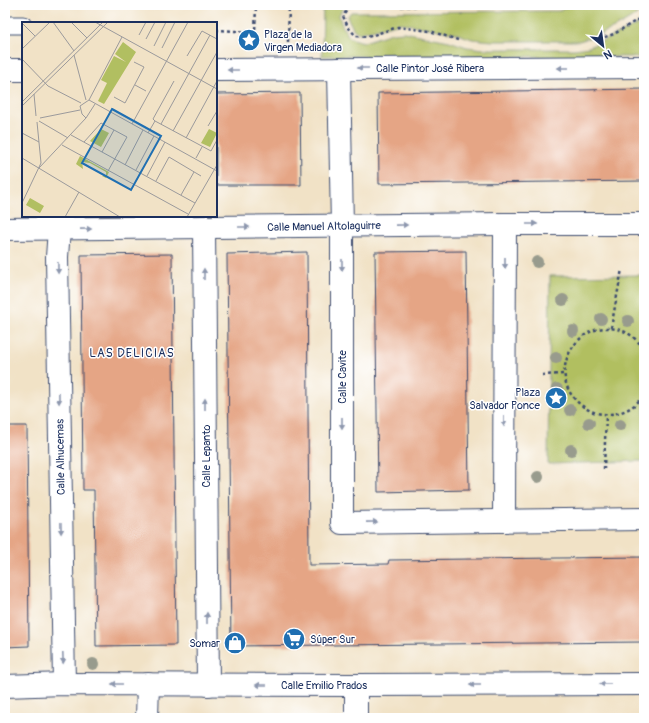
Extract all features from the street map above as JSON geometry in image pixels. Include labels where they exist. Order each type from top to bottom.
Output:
[{"type":"street","name":"Calle Pintor José Ribera","points":[[217,70],[644,67]]},
{"type":"street","name":"Calle Cavite","points":[[339,69],[342,226],[342,523],[504,521]]},
{"type":"street","points":[[5,70],[22,70]]},
{"type":"street","points":[[505,224],[504,521],[644,519]]},
{"type":"street","name":"Calle Manuel Altolaguirre","points":[[5,229],[644,224]]},
{"type":"street","name":"Calle Lepanto","points":[[204,227],[208,685]]},
{"type":"street","name":"Calle Alhucemas","points":[[59,229],[57,257],[64,684]]},
{"type":"street","name":"Calle Emilio Prados","points":[[5,686],[64,684],[644,684]]},
{"type":"street","points":[[147,718],[148,684]]},
{"type":"street","points":[[356,685],[356,718]]},
{"type":"lane","points":[[5,25],[22,25]]},
{"type":"path","points":[[217,30],[255,32],[256,5]]},
{"type":"path","points":[[288,43],[289,5]]},
{"type":"path","points":[[460,40],[430,31],[398,27],[368,37],[356,36],[348,27],[343,16],[349,7],[522,5]]},
{"type":"path","points":[[599,39],[614,34],[644,15]]},
{"type":"path","points":[[611,328],[622,269]]},
{"type":"path","points":[[644,348],[624,331],[611,328],[596,330],[583,336],[572,346],[566,360],[564,374],[567,388],[575,400],[587,410],[601,414],[624,411],[634,405],[644,394]]},
{"type":"path","points":[[542,375],[564,374]]},
{"type":"path","points":[[604,469],[606,414]]},
{"type":"green space","points":[[323,5],[346,5],[339,15],[341,22],[349,37],[356,40],[364,42],[392,33],[404,32],[449,41],[467,47],[484,49],[574,49],[589,47],[644,21],[644,57],[322,56]]},
{"type":"green space","points":[[571,5],[639,5],[643,10],[612,29],[579,41],[492,41],[472,39],[455,33],[401,23],[359,33],[354,30],[347,17],[351,12],[559,11]]},
{"type":"green space","points":[[644,275],[644,461],[548,464],[550,276]]},
{"type":"building","points":[[644,89],[644,181],[379,184],[378,93]]},
{"type":"building","points":[[300,93],[301,185],[217,185],[217,94]]},
{"type":"building","points":[[466,251],[469,490],[378,492],[375,252]]},
{"type":"building","points":[[307,252],[309,565],[388,564],[389,560],[644,557],[644,642],[231,646],[227,254]]},
{"type":"building","points":[[172,254],[176,645],[96,646],[94,490],[83,490],[81,255]]},
{"type":"building","points":[[5,426],[27,426],[29,646],[5,647]]},
{"type":"place","name":"Plaza de la Virgen Mediadora","points":[[249,40]]},
{"type":"place","name":"Plaza Salvador Ponce","points":[[556,398]]},
{"type":"place","name":"Súper Sur","points":[[294,639]]},
{"type":"place","name":"Somar","points":[[235,643]]},
{"type":"district","name":"LAS DELICIAS","points":[[132,353]]}]
